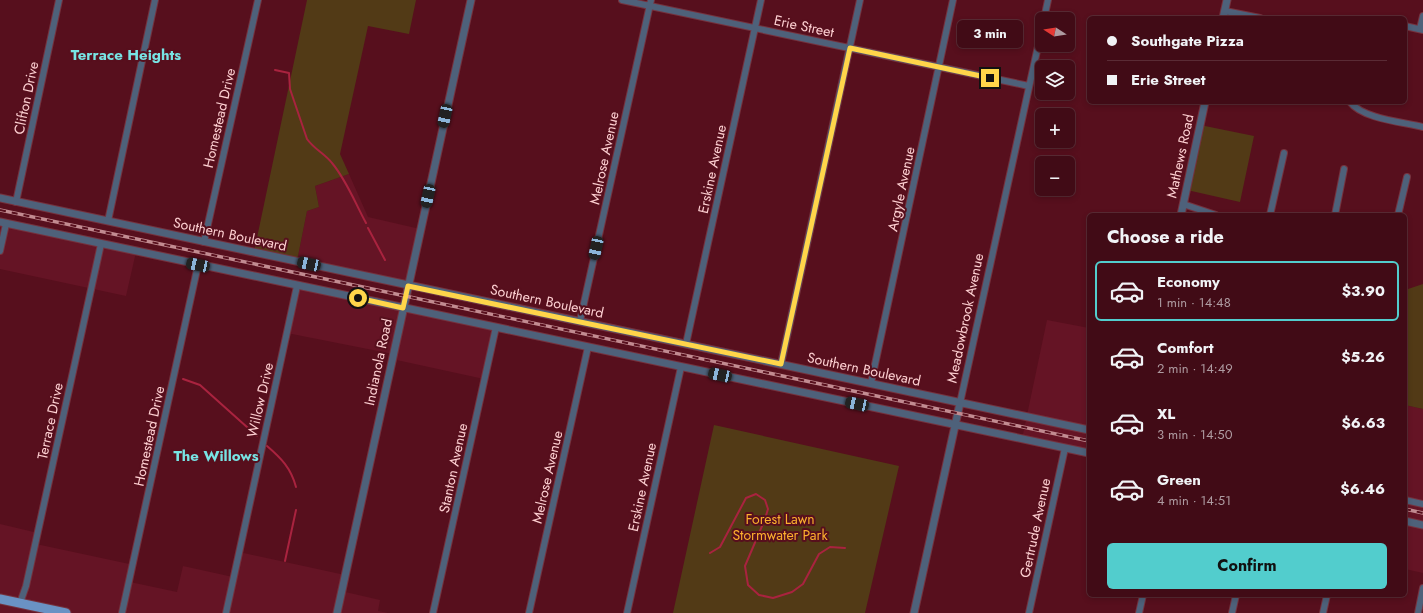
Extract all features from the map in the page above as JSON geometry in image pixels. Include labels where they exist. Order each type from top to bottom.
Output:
[{"type":"main road","points":[[0,599],[66,613]]},
{"type":"street","name":"Clifton Drive","points":[[16,202],[59,0]]},
{"type":"street","points":[[108,221],[155,0]]},
{"type":"street","name":"Homestead Drive","points":[[204,242],[258,0]]},
{"type":"street","name":"Indianola Road","points":[[336,613],[471,0]]},
{"type":"street","name":"Erie Street","points":[[622,0],[650,3],[755,28],[1029,86]]},
{"type":"street","name":"Erskine Avenue","points":[[686,344],[761,0]]},
{"type":"street","points":[[781,364],[860,0]]},
{"type":"street","name":"Argyle Avenue","points":[[871,384],[940,67],[953,0]]},
{"type":"street","points":[[1045,12],[1048,0]]},
{"type":"street","points":[[1227,0],[1224,14],[1242,16]]},
{"type":"street","name":"Melrose Avenue","points":[[580,321],[650,3]]},
{"type":"street","points":[[1407,26],[1421,29],[1423,16]]},
{"type":"street","name":"Meadowbrook Avenue","points":[[914,613],[1037,52]]},
{"type":"street","name":"Mathews Road","points":[[1182,213],[1205,104]]},
{"type":"street","points":[[1352,104],[1358,110],[1370,115],[1423,127]]},
{"type":"street","points":[[1270,213],[1284,153]]},
{"type":"street","points":[[1335,213],[1344,169]]},
{"type":"street","points":[[1398,213],[1407,177]]},
{"type":"street","name":"Southern Boulevard","points":[[0,198],[1087,430]]},
{"type":"street","points":[[1184,204],[1210,213]]},
{"type":"street","points":[[0,251],[3,223],[1087,454]]},
{"type":"street","name":"Terrace Drive","points":[[20,603],[26,586],[101,244]]},
{"type":"street","name":"Homestead Drive","points":[[122,613],[198,265]]},
{"type":"street","name":"Willow Drive","points":[[226,613],[297,286]]},
{"type":"street","name":"Stanton Avenue","points":[[433,613],[496,327]]},
{"type":"street","name":"Melrose Avenue","points":[[529,613],[588,347]]},
{"type":"street","name":"Erskine Avenue","points":[[627,613],[681,367]]},
{"type":"street","name":"Gertrude Avenue","points":[[1029,613],[1065,448]]},
{"type":"street","points":[[1407,500],[1423,504]]},
{"type":"street","points":[[1407,522],[1423,525]]},
{"type":"street","points":[[1418,613],[1423,588]]},
{"type":"street","points":[[1139,613],[1143,597]]},
{"type":"street","points":[[1232,613],[1236,597]]},
{"type":"street","points":[[1323,613],[1327,597]]},
{"type":"shaded area","points":[[349,174],[368,217],[420,229],[408,286],[297,261],[307,211],[319,207],[315,186]]},
{"type":"shaded area","points":[[0,222],[136,252],[126,296],[0,269]]},
{"type":"shaded area","points":[[297,286],[496,327],[484,379],[392,359],[393,354],[287,333]]},
{"type":"shaded area","points":[[1047,320],[1087,328],[1087,453],[1022,439]]},
{"type":"shaded area","points":[[1407,405],[1423,409],[1423,573],[1407,569]]},
{"type":"shaded area","points":[[0,524],[38,533],[36,544],[134,565],[130,582],[177,592],[183,566],[233,577],[239,552],[345,575],[341,591],[380,600],[378,611],[388,613],[0,613]]},
{"type":"green space","points":[[307,0],[416,0],[409,34],[368,26],[340,154],[349,174],[315,186],[319,207],[307,211],[297,261],[254,252]]},
{"type":"green space","points":[[1200,125],[1254,136],[1240,202],[1187,190]]},
{"type":"green space","points":[[1423,284],[1423,409],[1407,405],[1407,289]]},
{"type":"green space","name":"Forest Lawn Stormwater Park","points":[[714,425],[899,466],[865,613],[673,613]]},
{"type":"waterway","points":[[275,70],[289,73],[290,89],[307,139],[329,160],[337,170],[366,223]]},
{"type":"waterway","points":[[368,228],[385,260]]},
{"type":"waterway","points":[[183,379],[200,385],[257,436]]},
{"type":"waterway","points":[[267,446],[285,464],[294,480],[296,487]]},
{"type":"waterway","points":[[710,553],[720,547],[746,498],[756,494],[765,500],[768,509],[745,566],[748,585],[759,595],[773,598],[792,592],[803,584],[819,554],[830,547],[845,548]]},
{"type":"waterway","points":[[285,561],[296,510]]},
{"type":"railway","points":[[0,210],[1087,441]]},
{"type":"railway","points":[[1407,509],[1423,513]]},
{"type":"district","name":"Terrace Heights","points":[[126,55]]},
{"type":"district","name":"The Willows","points":[[216,456]]},
{"type":"route","points":[[358,298],[403,308],[408,286],[781,364],[850,48],[990,78]]}]
